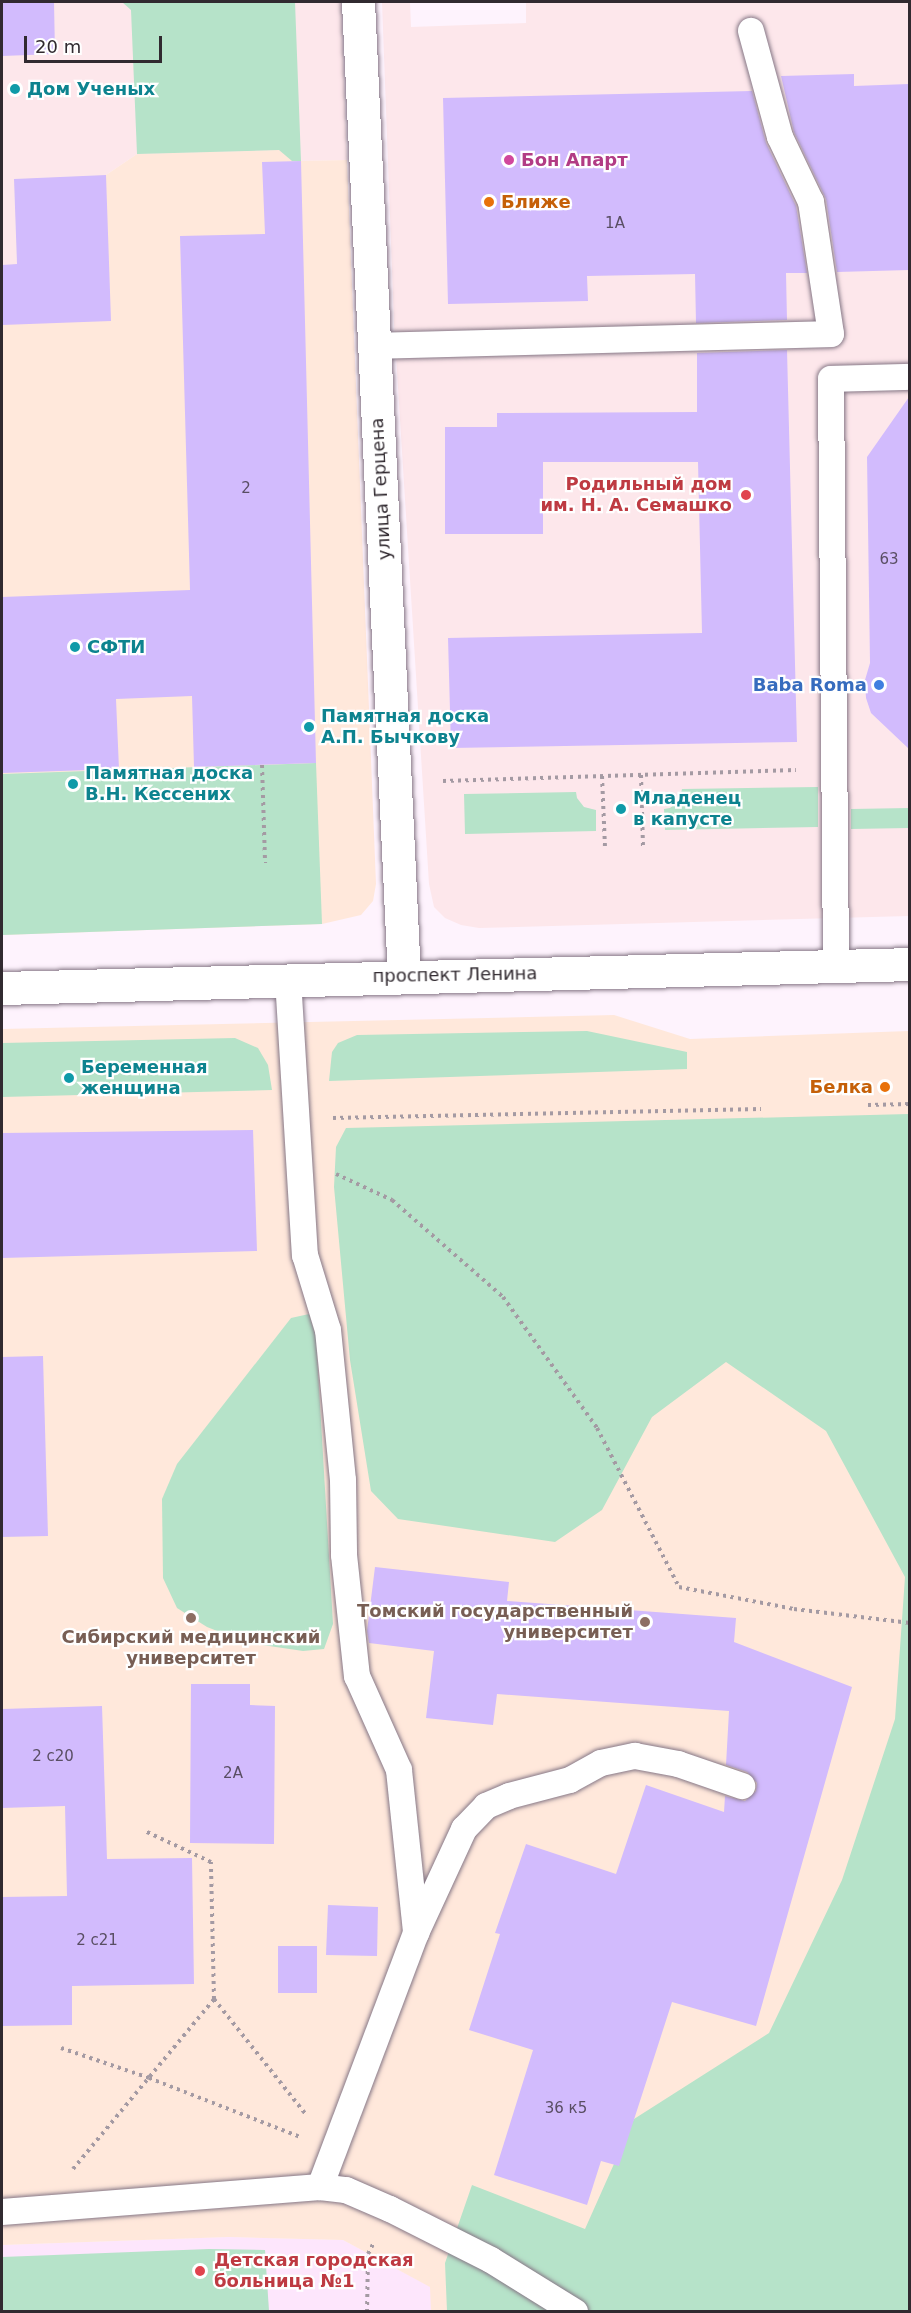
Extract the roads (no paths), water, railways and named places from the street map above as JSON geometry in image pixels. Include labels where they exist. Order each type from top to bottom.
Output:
[{"type":"street","name":"улица Герцена","points":[[358,2],[404,976]]},
{"type":"street","name":"проспект Ленина","points":[[2,988],[909,964]]},
{"type":"lane","points":[[374,346],[831,334],[811,202],[780,137],[751,31]]},
{"type":"lane","points":[[836,966],[831,379],[909,377]]},
{"type":"lane","points":[[288,979],[305,1255],[328,1330],[343,1480],[344,1555],[357,1676],[399,1770],[416,1933]]},
{"type":"lane","points":[[320,2187],[416,1933],[464,1829],[486,1806],[509,1796],[570,1780],[600,1763],[635,1756],[678,1764],[742,1786]]},
{"type":"lane","points":[[2,2211],[320,2187],[346,2190],[390,2209],[491,2260],[575,2312]]},
{"type":"place","name":"Дом Ученых","points":[[15,89]]},
{"type":"place","name":"Бон Апарт","points":[[509,160]]},
{"type":"place","name":"Ближе","points":[[489,202]]},
{"type":"place","name":"Родильный дом им. Н. А. Семашко","points":[[746,495]]},
{"type":"place","name":"СФТИ","points":[[75,647]]},
{"type":"place","name":"Baba Roma","points":[[879,685]]},
{"type":"place","name":"Памятная доска А.П. Бычкову","points":[[309,727]]},
{"type":"place","name":"Памятная доска В.Н. Кессених","points":[[73,784]]},
{"type":"place","name":"Младенец в капусте","points":[[621,809]]},
{"type":"place","name":"Беременная женщина","points":[[69,1078]]},
{"type":"place","name":"Белка","points":[[885,1087]]},
{"type":"place","name":"Сибирский медицинский университет","points":[[191,1618]]},
{"type":"place","name":"Томский государственный университет","points":[[645,1622]]},
{"type":"place","name":"Детская городская больница №1","points":[[200,2271]]}]
